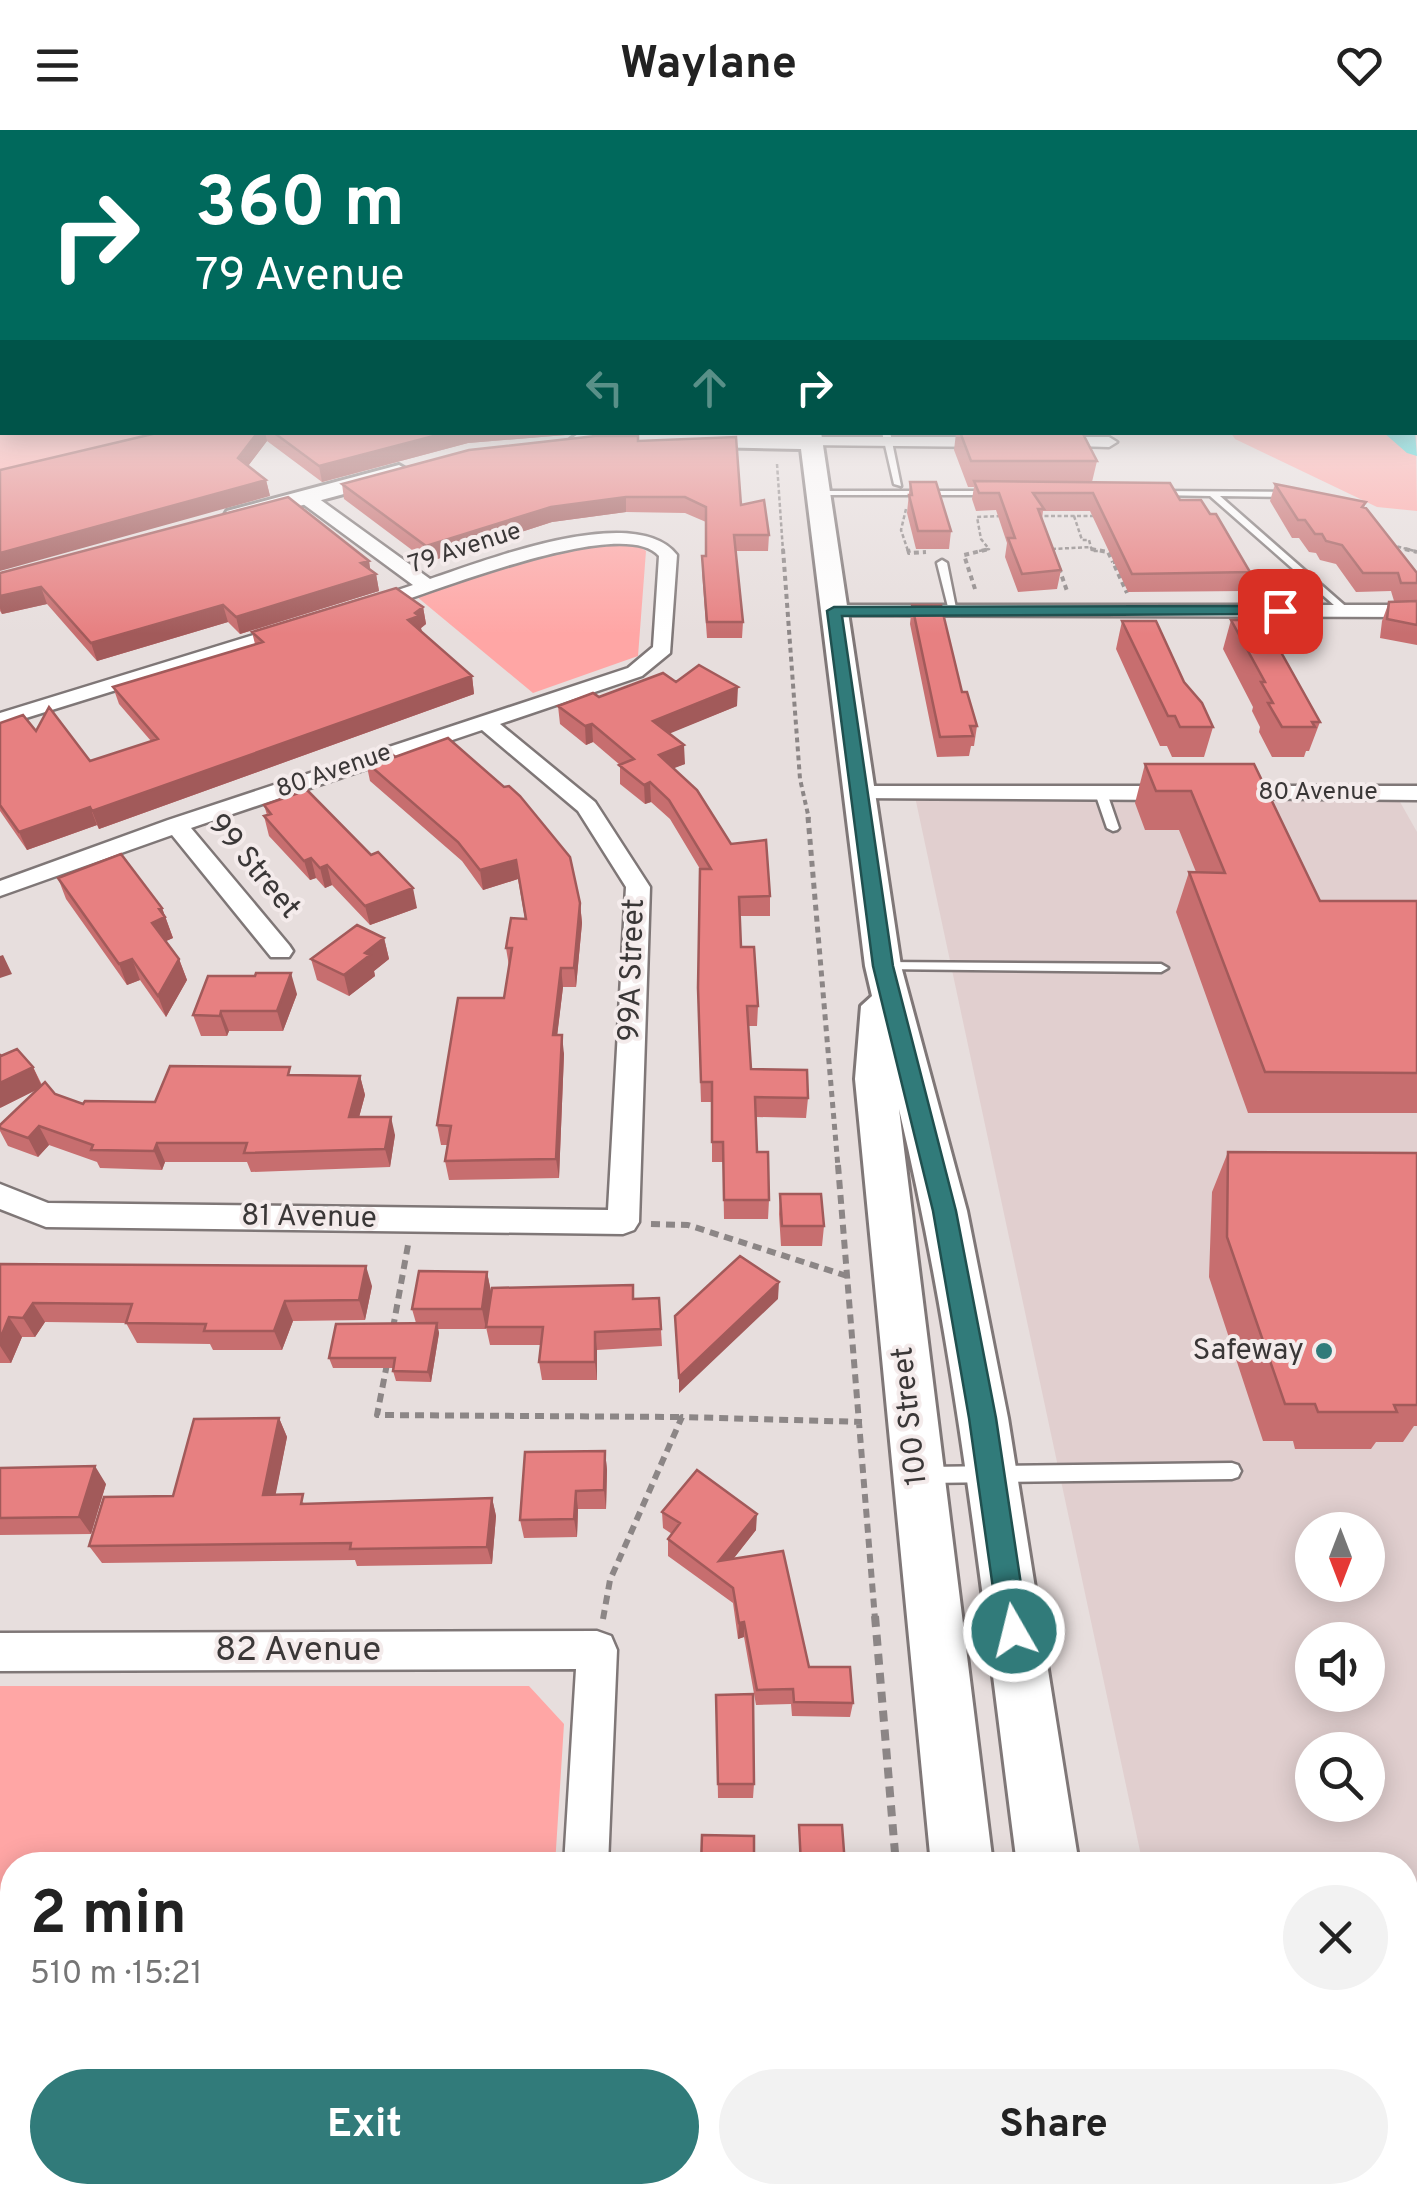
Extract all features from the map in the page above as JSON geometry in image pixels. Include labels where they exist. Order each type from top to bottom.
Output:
[{"type":"main road","name":"100 Street","points":[[804,441],[818,494],[883,966],[944,1211],[990,1475],[1046,1852]]},
{"type":"main road","points":[[210,523],[414,468]]},
{"type":"main road","name":"100 Street","points":[[883,966],[875,1079],[961,1852]]},
{"type":"street","points":[[985,441],[1017,442]]},
{"type":"street","points":[[1036,442],[1109,442]]},
{"type":"street","points":[[306,496],[428,588]]},
{"type":"street","name":"79 Avenue","points":[[354,610],[567,542],[638,538],[660,546],[668,556],[663,649]]},
{"type":"street","points":[[834,611],[1417,610]]},
{"type":"street","points":[[0,720],[316,622]]},
{"type":"street","name":"80 Avenue","points":[[0,889],[176,825],[635,672],[663,649]]},
{"type":"street","name":"99A Street","points":[[484,722],[586,807],[638,887],[622,1222]]},
{"type":"street","name":"80 Avenue","points":[[859,793],[1417,793]]},
{"type":"street","name":"99 Street","points":[[176,825],[280,951]]},
{"type":"street","name":"81 Avenue","points":[[0,1196],[46,1215],[622,1222]]},
{"type":"street","points":[[587,1852],[597,1650]]},
{"type":"street","name":"82 Avenue","points":[[0,1652],[597,1650]]},
{"type":"lane","points":[[888,441],[901,489]]},
{"type":"lane","points":[[818,494],[901,489],[1000,494]]},
{"type":"lane","points":[[1154,494],[1298,494]]},
{"type":"lane","points":[[1212,494],[1346,610]]},
{"type":"lane","points":[[942,563],[954,611]]},
{"type":"lane","points":[[1101,793],[1113,828]]},
{"type":"lane","points":[[883,966],[1161,968]]},
{"type":"lane","points":[[918,1475],[1232,1472]]},
{"type":"path","points":[[799,441],[778,455],[777,489],[800,779],[809,822],[862,1422],[895,1852]]},
{"type":"path","points":[[901,489],[906,510],[900,530],[909,553],[926,552]]},
{"type":"path","points":[[954,554],[989,549],[981,540],[977,516],[1016,516]]},
{"type":"path","points":[[1035,516],[1108,516]]},
{"type":"path","points":[[1074,516],[1082,540],[1089,540],[1092,552],[1108,552],[1136,611]]},
{"type":"path","points":[[1383,543],[1417,552]]},
{"type":"path","points":[[1075,611],[1051,547],[1091,547]]},
{"type":"path","points":[[964,554],[982,611]]},
{"type":"path","points":[[1113,562],[1131,562]]},
{"type":"path","points":[[391,1338],[412,1219]]},
{"type":"path","points":[[622,1222],[688,1226],[848,1277]]},
{"type":"path","points":[[388,1357],[378,1415],[862,1422]]},
{"type":"path","points":[[597,1650],[610,1580],[682,1417]]},
{"type":"shaded area","points":[[0,441],[135,441],[0,473]]},
{"type":"shaded area","points":[[1239,441],[1416,441],[1417,511],[1377,507]]},
{"type":"shaded area","points":[[637,545],[646,551],[638,656],[533,693],[416,596],[569,548]]},
{"type":"shaded area","points":[[914,792],[1395,793],[1417,832],[1417,1852],[1140,1852]]},
{"type":"shaded area","points":[[0,1686],[529,1686],[564,1724],[556,1852],[0,1852]]},
{"type":"building","points":[[124,441],[251,441],[238,458],[266,480],[0,553],[0,470]]},
{"type":"building","points":[[285,441],[415,441],[319,466]]},
{"type":"building","points":[[552,441],[736,441],[741,505],[764,500],[769,535],[734,535],[743,622],[707,622],[702,556],[706,556],[706,507],[685,497],[626,497],[551,507],[426,546],[342,484],[469,450]]},
{"type":"building","points":[[963,441],[1087,441],[1097,461],[971,461]]},
{"type":"building","points":[[974,481],[1170,483],[1180,500],[1201,500],[1210,514],[1216,514],[1250,572],[1132,574],[1093,493],[1033,493],[1044,509],[1038,509],[1061,570],[1022,574],[1008,538],[1015,538],[999,493],[979,493]]},
{"type":"building","points":[[910,482],[936,482],[951,531],[918,531],[909,495]]},
{"type":"building","points":[[1275,484],[1366,502],[1362,507],[1417,573],[1417,583],[1401,583],[1398,573],[1363,573],[1342,545],[1326,541],[1305,520],[1298,520]]},
{"type":"building","points":[[288,497],[369,561],[361,563],[376,574],[236,617],[223,605],[91,643],[41,587],[0,596],[0,573]]},
{"type":"building","points":[[396,588],[423,607],[415,613],[419,616],[408,620],[472,676],[92,811],[90,807],[19,832],[0,805],[0,723],[23,715],[36,731],[49,707],[90,761],[158,739],[113,687],[263,642],[252,632]]},
{"type":"building","points":[[1417,601],[1417,625],[1387,619],[1389,602]]},
{"type":"building","points":[[912,605],[941,605],[962,692],[967,692],[977,726],[970,726],[973,736],[940,737]]},
{"type":"building","points":[[1231,620],[1263,620],[1320,722],[1312,722],[1315,727],[1282,727],[1268,703],[1273,703],[1261,682],[1265,682]]},
{"type":"building","points":[[1122,621],[1156,621],[1184,682],[1202,703],[1213,727],[1180,727],[1175,716],[1168,716]]},
{"type":"building","points":[[699,665],[738,687],[653,721],[684,745],[659,755],[697,790],[731,844],[766,840],[770,896],[739,897],[741,947],[754,947],[758,1006],[747,1006],[751,1069],[807,1070],[808,1098],[755,1097],[757,1152],[768,1152],[769,1200],[724,1200],[723,1142],[712,1142],[712,1082],[701,1082],[700,869],[711,869],[669,800],[650,782],[644,785],[619,765],[634,759],[592,724],[585,726],[558,706],[593,693],[599,697],[663,673],[676,682]]},
{"type":"building","points":[[448,738],[504,787],[509,786],[520,796],[570,857],[580,903],[574,968],[561,968],[553,1035],[562,1035],[556,1159],[445,1161],[451,1126],[437,1125],[458,998],[504,998],[512,948],[506,948],[511,918],[526,919],[516,860],[480,870],[458,842],[366,762],[391,753],[395,757]]},
{"type":"building","points":[[1145,764],[1254,764],[1320,901],[1417,901],[1417,1073],[1265,1072],[1189,872],[1225,873],[1191,791],[1156,791]]},
{"type":"building","points":[[307,790],[371,855],[378,852],[413,888],[365,906],[327,865],[320,868],[311,858],[304,861],[264,816],[271,814],[264,805]]},
{"type":"building","points":[[121,854],[162,908],[159,909],[165,917],[152,923],[179,959],[158,996],[132,959],[119,964],[58,878]]},
{"type":"building","points":[[357,925],[384,938],[344,975],[311,959]]},
{"type":"building","points":[[291,973],[277,1011],[193,1015],[208,976]]},
{"type":"building","points":[[17,1049],[33,1067],[0,1083],[0,1055]]},
{"type":"building","points":[[170,1066],[290,1067],[288,1075],[360,1076],[349,1117],[391,1117],[385,1149],[244,1153],[247,1143],[157,1143],[154,1151],[91,1150],[93,1145],[39,1126],[28,1138],[0,1128],[45,1082],[55,1094],[83,1104],[155,1102]]},
{"type":"building","name":"Safeway","points":[[1228,1152],[1417,1153],[1417,1405],[1394,1405],[1397,1412],[1318,1412],[1315,1404],[1285,1404],[1227,1237]]},
{"type":"building","points":[[780,1194],[821,1194],[824,1226],[782,1226]]},
{"type":"building","points":[[740,1256],[779,1282],[679,1377],[675,1316]]},
{"type":"building","points":[[0,1264],[366,1266],[359,1300],[285,1301],[274,1331],[204,1331],[206,1324],[126,1323],[132,1304],[33,1303],[23,1318],[9,1317],[0,1339]]},
{"type":"building","points":[[419,1271],[487,1272],[482,1309],[412,1309]]},
{"type":"building","points":[[633,1285],[633,1299],[659,1298],[661,1329],[595,1332],[595,1362],[539,1362],[543,1327],[486,1327],[492,1288]]},
{"type":"building","points":[[437,1323],[428,1372],[393,1371],[395,1358],[329,1358],[336,1324]]},
{"type":"building","points":[[279,1418],[263,1495],[303,1494],[301,1504],[492,1498],[487,1547],[350,1549],[351,1543],[89,1546],[104,1497],[173,1496],[194,1419]]},
{"type":"building","points":[[605,1451],[604,1490],[576,1491],[574,1519],[520,1520],[525,1452]]},
{"type":"building","points":[[95,1466],[79,1517],[0,1518],[0,1468]]},
{"type":"building","points":[[697,1470],[757,1514],[719,1561],[783,1551],[809,1667],[850,1667],[853,1703],[794,1702],[793,1689],[757,1690],[733,1588],[668,1539],[680,1523],[662,1512]]},
{"type":"building","points":[[753,1694],[754,1784],[718,1784],[716,1695]]},
{"type":"building","points":[[799,1825],[842,1825],[844,1852],[800,1852]]},
{"type":"building","points":[[702,1835],[754,1836],[754,1852],[701,1852]]},
{"type":"waterway","points":[[1409,441],[1417,447]]},
{"type":"place","name":"Safeway","points":[[1324,1351]]},
{"type":"route","points":[[1014,1631],[982,1418],[944,1211],[883,966],[834,611],[1280,611]]}]
